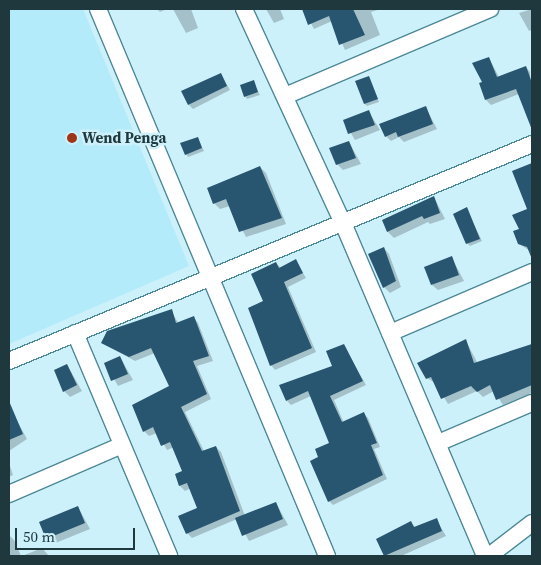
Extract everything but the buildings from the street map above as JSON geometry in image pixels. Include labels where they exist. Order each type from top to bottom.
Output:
[{"type":"street","points":[[98,9],[327,556]]},
{"type":"street","points":[[244,9],[343,223],[485,556]]},
{"type":"street","points":[[285,96],[490,9]]},
{"type":"street","points":[[9,360],[532,144]]},
{"type":"street","points":[[390,333],[532,272]]},
{"type":"street","points":[[75,333],[169,556]]},
{"type":"street","points":[[438,443],[532,403]]},
{"type":"street","points":[[9,494],[122,445]]},
{"type":"street","points":[[489,556],[532,523]]},
{"type":"shaded area","name":"Wend Penga","points":[[9,9],[83,9],[189,266],[9,344]]},
{"type":"place","name":"Wend Penga","points":[[72,138]]}]
